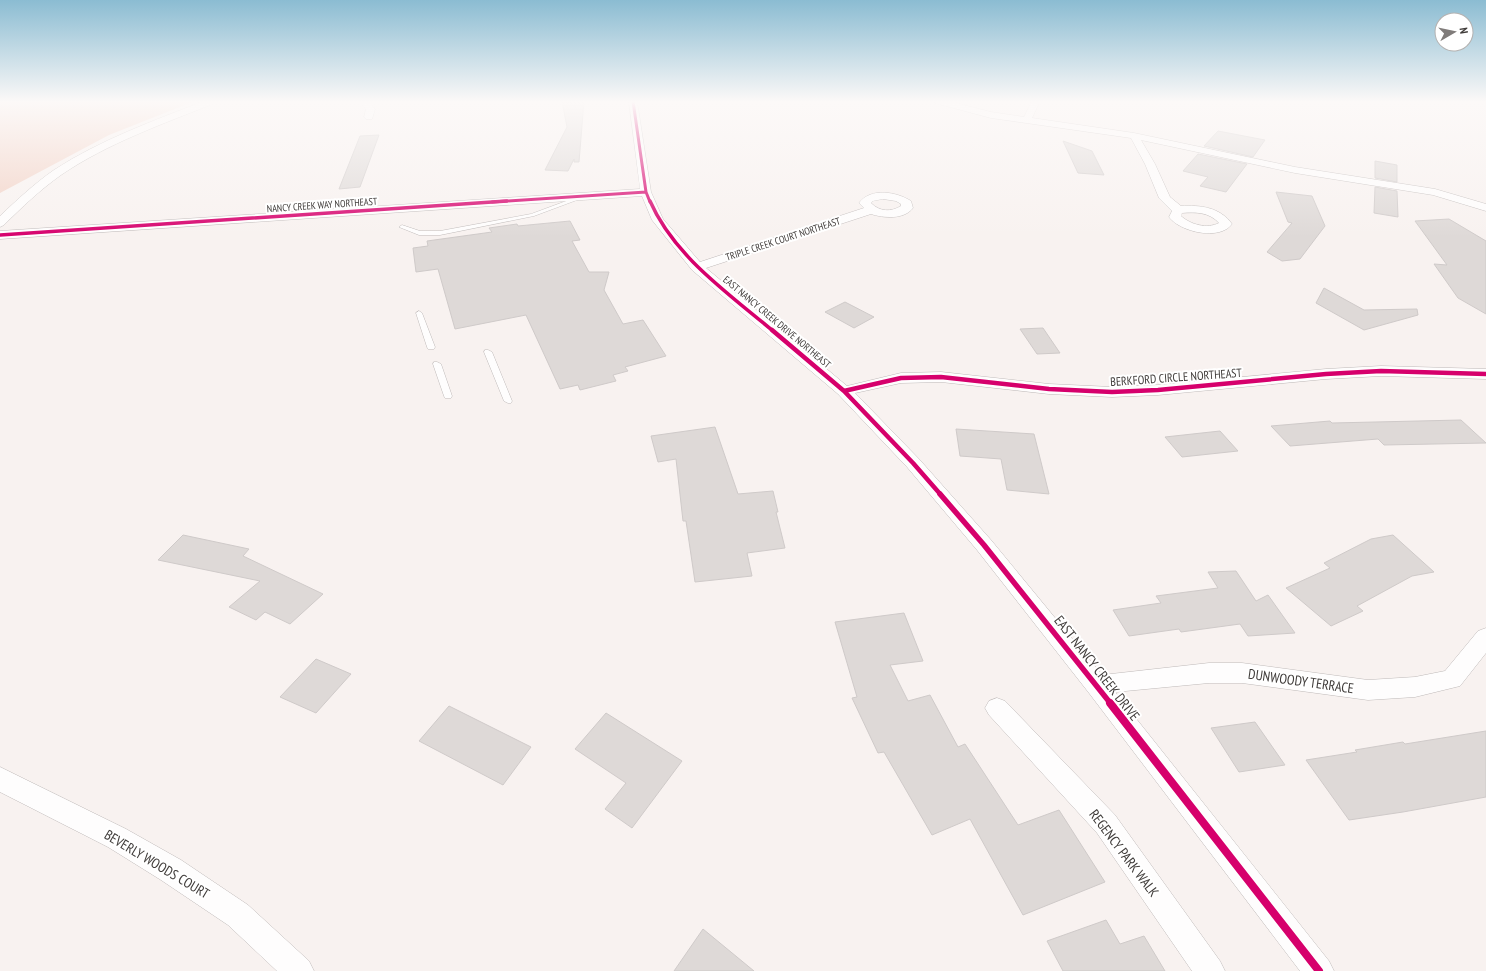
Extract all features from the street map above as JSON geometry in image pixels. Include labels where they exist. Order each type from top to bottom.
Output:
[{"type":"street","points":[[0,223],[38,187],[70,165],[106,146]]},
{"type":"street","points":[[639,146],[646,192],[658,220],[697,267]]},
{"type":"street","points":[[1140,146],[1150,164],[1165,198],[1178,210]]},
{"type":"street","points":[[1183,146],[1295,170],[1435,192],[1486,208]]},
{"type":"street","name":"NANCY CREEK WAY NORTHEAST","points":[[0,235],[646,192]]},
{"type":"street","name":"TRIPLE CREEK COURT NORTHEAST","points":[[697,267],[870,210]]},
{"type":"street","name":"EAST NANCY CREEK DRIVE NORTHEAST","points":[[697,267],[844,391]]},
{"type":"street","name":"BERKFORD CIRCLE NORTHEAST","points":[[844,391],[901,378],[941,377],[1049,389],[1112,392],[1158,390],[1334,373],[1381,371],[1486,374]]},
{"type":"street","name":"EAST NANCY CREEK DRIVE","points":[[844,391],[887,435],[984,545],[1097,686],[1319,971]]},
{"type":"street","name":"DUNWOODY TERRACE","points":[[1097,686],[1109,683],[1209,673],[1242,673],[1368,690],[1415,687],[1452,679],[1486,638]]},
{"type":"street","name":"REGENCY PARK WALK","points":[[996,708],[1106,824],[1210,971]]},
{"type":"street","name":"BEVERLY WOODS COURT","points":[[0,779],[117,838],[171,870],[238,915],[300,971]]},
{"type":"lane","points":[[402,227],[419,233],[440,233],[532,215],[587,196]]},
{"type":"lane","points":[[419,313],[431,347]]},
{"type":"lane","points":[[488,352],[508,401]]},
{"type":"lane","points":[[437,364],[448,396]]},
{"type":"shaded area","points":[[0,146],[88,146],[0,193]]},
{"type":"building","points":[[356,146],[375,146],[360,187],[339,189]]},
{"type":"building","points":[[557,146],[580,146],[579,162],[574,162],[574,159],[568,171],[545,170]]},
{"type":"building","points":[[1065,146],[1078,146],[1092,151],[1104,175],[1078,173]]},
{"type":"building","points":[[1205,146],[1261,146],[1253,157]]},
{"type":"building","points":[[1198,154],[1247,164],[1226,192],[1200,186],[1208,177],[1183,171]]},
{"type":"building","points":[[1375,161],[1397,165],[1397,182],[1375,178]]},
{"type":"building","points":[[1375,187],[1397,191],[1398,217],[1374,213]]},
{"type":"building","points":[[1276,192],[1312,196],[1325,226],[1300,259],[1282,261],[1267,252],[1292,223],[1288,222]]},
{"type":"building","points":[[1449,219],[1486,241],[1486,314],[1458,298],[1434,264],[1447,265],[1415,221]]},
{"type":"building","points":[[570,221],[580,240],[572,241],[589,272],[609,272],[604,290],[623,324],[643,320],[666,356],[625,367],[628,371],[613,375],[616,381],[580,390],[578,385],[560,389],[526,315],[455,329],[438,269],[416,272],[413,248],[428,246],[427,241],[492,232],[489,228],[517,224],[518,226]]},
{"type":"building","points":[[1324,288],[1364,310],[1417,309],[1418,315],[1364,330],[1316,303]]},
{"type":"building","points":[[845,302],[874,317],[854,328],[825,312]]},
{"type":"building","points":[[1043,328],[1060,353],[1037,354],[1020,329]]},
{"type":"building","points":[[1461,420],[1486,443],[1384,445],[1378,439],[1290,446],[1271,426],[1330,421],[1332,423]]},
{"type":"building","points":[[715,427],[738,494],[773,491],[778,512],[776,512],[785,548],[747,553],[752,576],[695,582],[686,521],[683,521],[676,459],[658,462],[651,436]]},
{"type":"building","points":[[956,429],[1034,434],[1049,494],[1007,490],[1001,459],[960,456]]},
{"type":"building","points":[[1220,431],[1238,451],[1182,457],[1165,437]]},
{"type":"building","points":[[183,535],[249,549],[243,556],[323,594],[290,624],[265,612],[256,620],[229,607],[260,581],[158,560]]},
{"type":"building","points":[[1393,535],[1434,572],[1412,576],[1357,606],[1363,611],[1331,626],[1286,588],[1330,568],[1324,563],[1371,539]]},
{"type":"building","points":[[1236,571],[1256,601],[1268,595],[1295,633],[1248,636],[1240,624],[1181,632],[1179,629],[1129,636],[1113,610],[1161,603],[1156,596],[1218,588],[1208,572]]},
{"type":"building","points":[[904,613],[923,661],[890,665],[908,701],[930,695],[958,747],[965,744],[1018,825],[1059,810],[1105,882],[1023,915],[970,819],[932,835],[884,752],[878,753],[852,698],[857,697],[835,622]]},
{"type":"building","points":[[316,659],[351,674],[316,713],[280,697]]},
{"type":"building","points":[[449,706],[531,747],[503,785],[419,741]]},
{"type":"building","points":[[606,713],[682,761],[632,828],[605,809],[626,783],[575,749]]},
{"type":"building","points":[[1255,722],[1285,765],[1239,772],[1211,728]]},
{"type":"building","points":[[1486,731],[1486,797],[1403,812],[1349,820],[1306,760],[1357,752],[1355,750],[1403,742],[1405,744]]},
{"type":"building","points":[[1106,920],[1120,944],[1144,936],[1165,971],[1063,971],[1047,941]]},
{"type":"building","points":[[703,929],[754,971],[674,971]]},
{"type":"cycle path","points":[[639,146],[646,192],[658,220],[697,267],[844,391],[913,463],[984,545],[1097,686],[1319,971]]},
{"type":"cycle path","points":[[0,235],[646,192]]},
{"type":"cycle path","points":[[844,391],[901,378],[941,377],[1049,389],[1112,392],[1158,390],[1326,374],[1381,371],[1486,374]]}]
